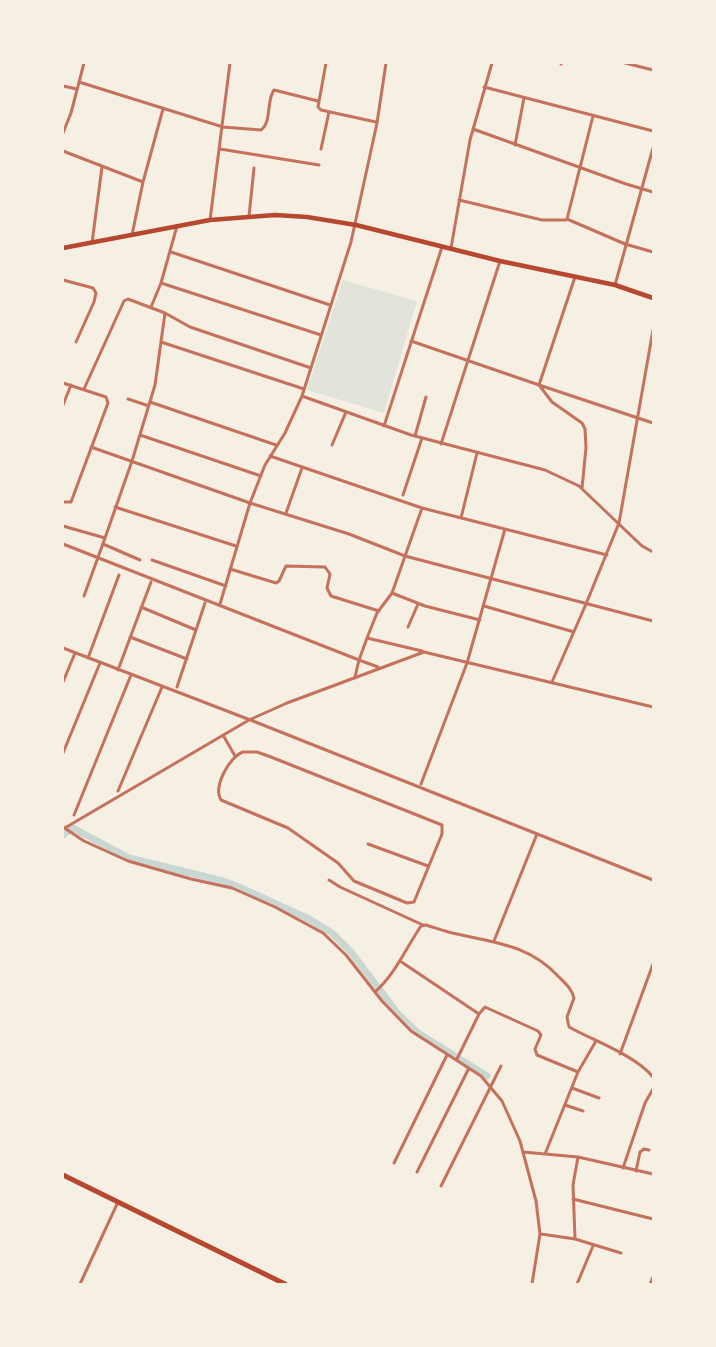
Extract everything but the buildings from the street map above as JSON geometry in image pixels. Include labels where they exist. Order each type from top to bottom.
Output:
[{"type":"highway","points":[[63,1175],[285,1284]]},
{"type":"main road","points":[[63,248],[210,220],[249,216],[307,217],[356,225],[500,261],[615,285],[653,298]]},
{"type":"street","points":[[63,133],[71,113],[84,63]]},
{"type":"street","points":[[210,220],[230,63]]},
{"type":"street","points":[[326,63],[318,101],[319,109],[377,123]]},
{"type":"street","points":[[220,604],[250,503],[270,456],[302,396],[356,225],[387,63]]},
{"type":"street","points":[[451,249],[473,129],[492,63]]},
{"type":"street","points":[[625,63],[653,70]]},
{"type":"street","points":[[79,82],[223,127],[263,130],[266,125],[271,93],[274,90],[318,101]]},
{"type":"street","points":[[63,86],[77,89]]},
{"type":"street","points":[[484,87],[653,131]]},
{"type":"street","points":[[515,145],[524,98]]},
{"type":"street","points":[[132,236],[143,182],[163,109]]},
{"type":"street","points":[[321,149],[329,112]]},
{"type":"street","points":[[567,219],[592,116]]},
{"type":"street","points":[[473,129],[653,192]]},
{"type":"street","points":[[615,285],[653,148]]},
{"type":"street","points":[[220,149],[319,165]]},
{"type":"street","points":[[63,151],[143,182]]},
{"type":"street","points":[[92,243],[102,167]]},
{"type":"street","points":[[249,216],[254,168]]},
{"type":"street","points":[[459,200],[542,220],[567,219],[625,244],[653,252]]},
{"type":"street","points":[[151,307],[162,283],[177,226]]},
{"type":"street","points":[[384,426],[443,246]]},
{"type":"street","points":[[171,252],[330,305]]},
{"type":"street","points":[[441,444],[500,261]]},
{"type":"street","points":[[539,385],[575,277]]},
{"type":"street","points":[[63,280],[93,288],[96,293],[94,303],[76,342]]},
{"type":"street","points":[[162,283],[321,335]]},
{"type":"street","points":[[84,389],[124,301],[128,299],[165,313],[190,327],[311,368]]},
{"type":"street","points":[[84,596],[132,461],[155,385],[165,313]]},
{"type":"street","points":[[552,682],[619,523],[653,330]]},
{"type":"street","points":[[411,341],[653,423]]},
{"type":"street","points":[[161,342],[304,389]]},
{"type":"street","points":[[63,383],[108,399],[107,408],[71,502],[63,502]]},
{"type":"street","points":[[63,405],[71,385]]},
{"type":"street","points":[[539,385],[552,402],[582,423],[585,429],[586,448],[582,489]]},
{"type":"street","points":[[302,396],[441,444],[545,470],[582,489],[642,546],[653,552]]},
{"type":"street","points":[[415,436],[426,397]]},
{"type":"street","points":[[128,399],[277,445]]},
{"type":"street","points":[[332,445],[346,412]]},
{"type":"street","points":[[140,435],[261,476]]},
{"type":"street","points":[[403,495],[422,438]]},
{"type":"street","points":[[91,447],[405,556],[653,621]]},
{"type":"street","points":[[461,518],[477,452]]},
{"type":"street","points":[[270,456],[422,508],[607,555]]},
{"type":"street","points":[[286,513],[302,468]]},
{"type":"street","points":[[115,507],[236,546]]},
{"type":"street","points":[[355,677],[367,638],[379,611],[392,593],[422,508]]},
{"type":"street","points":[[63,526],[105,538]]},
{"type":"street","points":[[421,784],[467,663],[505,529]]},
{"type":"street","points":[[63,544],[380,668]]},
{"type":"street","points":[[103,544],[140,560]]},
{"type":"street","points":[[152,560],[226,586]]},
{"type":"street","points":[[230,569],[276,583],[286,566],[325,567],[330,574],[327,588],[331,596],[379,611]]},
{"type":"street","points":[[88,658],[119,575]]},
{"type":"street","points":[[118,670],[151,582]]},
{"type":"street","points":[[392,593],[450,614],[480,620]]},
{"type":"street","points":[[177,687],[205,603]]},
{"type":"street","points":[[408,627],[418,604]]},
{"type":"street","points":[[484,606],[574,632]]},
{"type":"street","points":[[141,607],[196,630]]},
{"type":"street","points":[[130,637],[187,659]]},
{"type":"street","points":[[367,638],[632,703],[653,706]]},
{"type":"street","points":[[63,648],[653,880]]},
{"type":"street","points":[[424,652],[355,677],[251,720],[65,828],[84,841],[128,861],[191,879],[226,886],[284,912],[333,940],[360,970],[390,1011],[411,1031],[447,1055],[458,1058],[490,1085],[502,1101],[524,1152],[536,1201],[540,1234],[532,1284]]},
{"type":"street","points":[[63,682],[75,653]]},
{"type":"street","points":[[63,753],[100,663]]},
{"type":"street","points":[[74,815],[131,675]]},
{"type":"street","points":[[118,791],[162,687]]},
{"type":"street","points":[[224,737],[235,756]]},
{"type":"street","points":[[243,752],[253,752],[271,757],[440,823],[442,832],[415,900],[410,904],[354,881],[338,863],[288,828],[220,799],[219,786],[228,763],[235,756],[243,752]]},
{"type":"street","points":[[494,941],[537,834]]},
{"type":"street","points":[[368,844],[428,866]]},
{"type":"street","points":[[329,880],[423,925],[454,934],[494,941],[530,954],[550,966],[573,993],[573,1001],[567,1017],[568,1025],[639,1064],[653,1077]]},
{"type":"street","points":[[376,991],[383,985],[423,925]]},
{"type":"street","points":[[400,961],[479,1014]]},
{"type":"street","points":[[620,1054],[653,964]]},
{"type":"street","points":[[458,1058],[479,1014],[485,1007],[538,1031],[542,1035],[535,1049],[536,1054],[578,1072]]},
{"type":"street","points":[[545,1154],[578,1072],[596,1041]]},
{"type":"street","points":[[394,1163],[447,1055]]},
{"type":"street","points":[[441,1186],[501,1066]]},
{"type":"street","points":[[417,1172],[470,1068]]},
{"type":"street","points":[[572,1088],[599,1098]]},
{"type":"street","points":[[623,1168],[645,1103],[653,1089]]},
{"type":"street","points":[[565,1105],[583,1111]]},
{"type":"street","points":[[636,1171],[640,1152],[645,1149],[649,1150]]},
{"type":"street","points":[[524,1152],[578,1157],[653,1174]]},
{"type":"street","points":[[575,1239],[573,1185],[578,1157]]},
{"type":"street","points":[[573,1199],[653,1219]]},
{"type":"street","points":[[80,1284],[118,1202]]},
{"type":"street","points":[[540,1234],[575,1239],[621,1253]]},
{"type":"street","points":[[576,1284],[593,1246]]},
{"type":"street","points":[[650,1284],[653,1277]]},
{"type":"shaded area","points":[[343,280],[417,301],[384,413],[307,390]]},
{"type":"waterway","points":[[63,835],[73,828],[129,858],[223,881],[309,919],[332,933],[351,952],[399,1015],[418,1033],[487,1076]]}]
